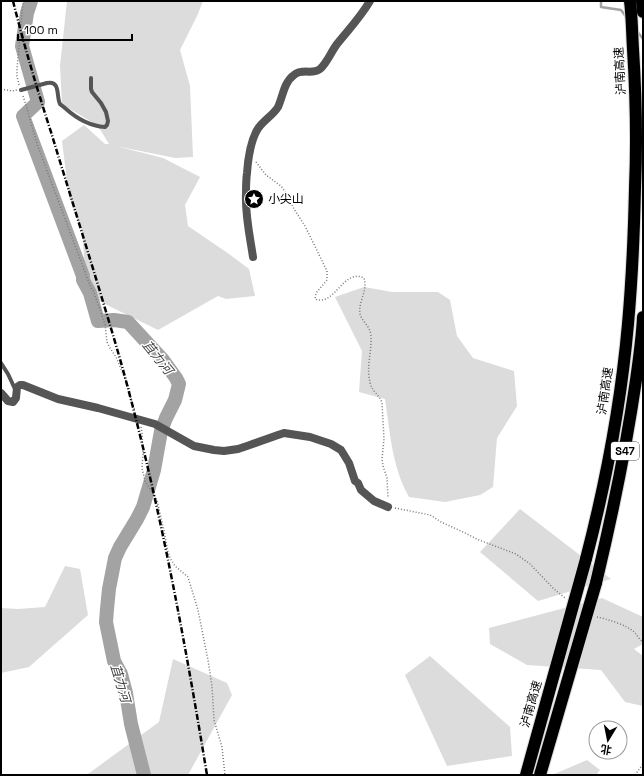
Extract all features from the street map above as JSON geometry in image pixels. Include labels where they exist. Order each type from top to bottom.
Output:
[{"type":"highway","name":"泸南高速","points":[[526,775],[598,514],[618,404],[628,324],[634,248],[636,122],[630,1]]},
{"type":"highway","points":[[642,1],[643,12]]},
{"type":"highway","name":"S47","points":[[540,775],[596,583],[613,509],[625,451],[643,317]]},
{"type":"street","points":[[253,257],[246,195],[250,150],[256,130],[277,108],[286,84],[290,78],[299,72],[316,72],[321,69],[336,45],[352,27],[370,1]]},
{"type":"street","points":[[1,393],[7,400],[12,402],[15,400],[18,386],[23,386],[58,399],[98,408],[155,424],[194,446],[221,451],[238,449],[284,433],[310,437],[331,444],[341,450],[349,463],[355,481],[358,483],[361,490],[374,500],[388,507]]},
{"type":"lane","points":[[20,90],[50,82],[54,83],[58,92],[60,104],[85,122],[105,127],[108,122],[106,112],[92,92],[91,78]]},
{"type":"lane","points":[[1,363],[17,393]]},
{"type":"path","points":[[23,1],[17,76],[20,90],[30,116],[37,144],[91,288],[94,290],[105,324],[107,342],[116,357],[129,388],[130,396],[142,432],[142,468],[148,487],[156,500],[170,558],[175,566],[188,577],[198,610],[212,686],[214,720],[222,747],[225,775]]},
{"type":"path","points":[[1,89],[12,91],[20,90]]},
{"type":"path","points":[[257,163],[269,177],[282,186],[294,210],[305,226],[327,271],[326,280],[316,293],[315,299],[321,300],[327,298],[346,281],[358,276],[364,278],[366,283],[361,302],[360,315],[369,328],[370,334],[368,368],[370,384],[377,396],[382,400],[384,439],[382,459],[388,478],[388,507],[430,515],[440,522],[479,540],[516,554],[530,564],[554,589],[566,598]]},
{"type":"path","points":[[595,616],[625,626],[633,631],[643,642]]},
{"type":"path","points":[[635,775],[643,764]]},
{"type":"shaded area","points":[[67,1],[203,1],[180,50],[190,86],[193,157],[175,158],[116,146],[163,158],[200,177],[185,205],[188,226],[249,269],[255,296],[226,299],[218,296],[158,330],[87,294],[82,231],[69,197],[62,141],[84,125],[105,144],[109,144],[98,126],[62,104],[60,66]]},
{"type":"shaded area","points":[[364,287],[392,292],[438,292],[450,300],[457,336],[473,358],[514,371],[517,406],[497,438],[493,487],[480,495],[445,502],[409,497],[403,486],[395,462],[385,399],[359,392],[362,351],[335,297]]},
{"type":"shaded area","points":[[520,509],[611,579],[538,601],[480,552]]},
{"type":"shaded area","points":[[65,566],[80,569],[88,615],[29,667],[1,673],[1,608],[18,609],[45,607]]},
{"type":"shaded area","points":[[602,598],[643,617],[643,644],[634,649],[643,656],[643,706],[625,702],[601,670],[527,665],[490,644],[489,628]]},
{"type":"shaded area","points":[[430,656],[510,727],[512,756],[447,766],[405,675]]},
{"type":"shaded area","points":[[173,659],[227,683],[232,695],[188,775],[88,775],[159,722]]},
{"type":"shaded area","points":[[587,760],[600,770],[596,775],[552,775]]},
{"type":"waterway","name":"苴力河","points":[[31,1],[27,13],[22,46],[38,102],[23,116],[83,276],[83,280],[90,293],[98,321],[114,320],[128,322],[163,360],[179,384],[175,400],[161,431],[154,470],[143,507],[115,558],[107,609],[106,622],[114,661],[121,674],[131,724],[144,775]]},
{"type":"waterway","points":[[601,1],[601,7],[621,10],[627,18]]},
{"type":"waterway","points":[[637,31],[643,39]]},
{"type":"railway","points":[[13,1],[31,67],[103,302],[134,410],[169,566],[207,775]]},
{"type":"place","name":"小尖山","points":[[254,199]]}]
